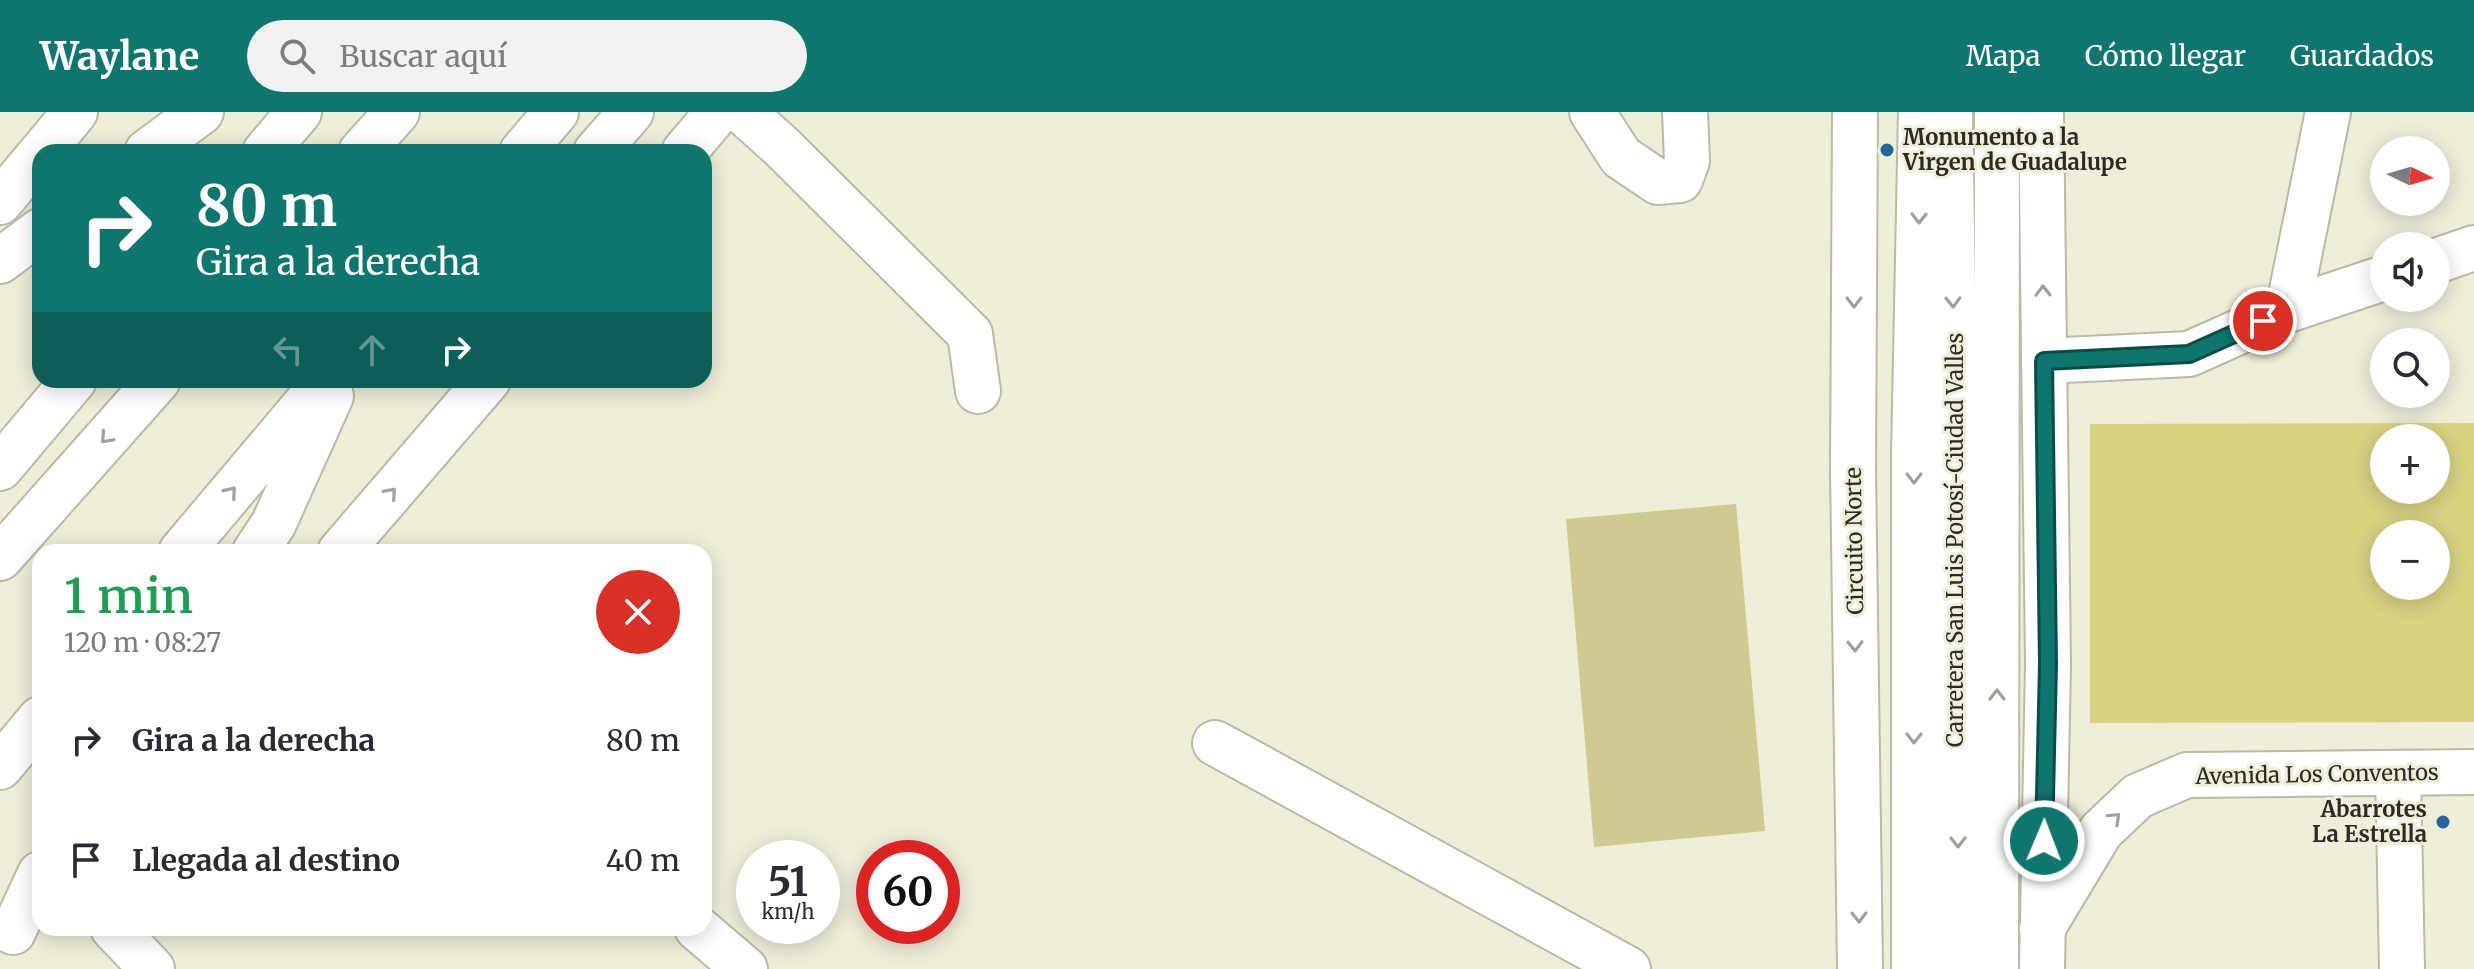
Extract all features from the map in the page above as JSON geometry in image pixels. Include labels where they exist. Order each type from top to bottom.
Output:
[{"type":"main road","points":[[46,144],[75,112]]},
{"type":"main road","points":[[158,144],[201,112]]},
{"type":"main road","points":[[272,144],[299,112]]},
{"type":"main road","points":[[368,144],[397,112]]},
{"type":"main road","points":[[529,144],[556,112]]},
{"type":"main road","points":[[603,144],[631,112]]},
{"type":"main road","points":[[691,144],[718,112]]},
{"type":"main road","points":[[743,112],[970,334],[978,391]]},
{"type":"main road","points":[[1592,112],[1621,157],[1658,182],[1680,180],[1687,161],[1685,112]]},
{"type":"main road","name":"Circuito Norte","points":[[1855,112],[1853,469],[1860,969]]},
{"type":"main road","points":[[1914,969],[1914,454],[1921,112]]},
{"type":"main road","name":"Carretera San Luis Potosí-Ciudad Valles","points":[[1950,112],[1956,470],[1958,969]]},
{"type":"main road","points":[[1996,969],[1997,112]]},
{"type":"main road","points":[[2041,112],[2048,664],[2042,949]]},
{"type":"main road","points":[[2288,310],[2328,112]]},
{"type":"main road","points":[[0,261],[32,237]]},
{"type":"main road","points":[[2450,256],[2474,248]]},
{"type":"main road","points":[[2044,361],[2189,354],[2288,310],[2370,283]]},
{"type":"main road","points":[[0,468],[67,388]]},
{"type":"main road","points":[[0,558],[151,388]]},
{"type":"main road","points":[[188,544],[319,388]]},
{"type":"main road","points":[[260,544],[274,523],[334,388]]},
{"type":"main road","points":[[347,544],[481,388]]},
{"type":"main road","points":[[0,767],[32,729]]},
{"type":"main road","points":[[1215,743],[1628,969]]},
{"type":"main road","name":"Avenida Los Conventos","points":[[2042,949],[2101,831],[2138,796],[2187,775],[2474,772]]},
{"type":"main road","points":[[2398,773],[2402,969]]},
{"type":"main road","points":[[18,926],[32,893]]},
{"type":"main road","points":[[121,936],[152,969]]},
{"type":"main road","points":[[706,936],[745,969]]},
{"type":"shaded area","points":[[1736,504],[1765,831],[1594,847],[1566,519]]},
{"type":"building","points":[[2474,423],[2474,722],[2090,723],[2090,424]]},
{"type":"place","name":"Monumento a la Virgen de Guadalupe","points":[[1887,150]]},
{"type":"place","name":"Abarrotes La Estrella","points":[[2443,822]]},
{"type":"route","points":[[2044,841],[2048,664],[2044,361],[2189,354],[2263,321]]}]
